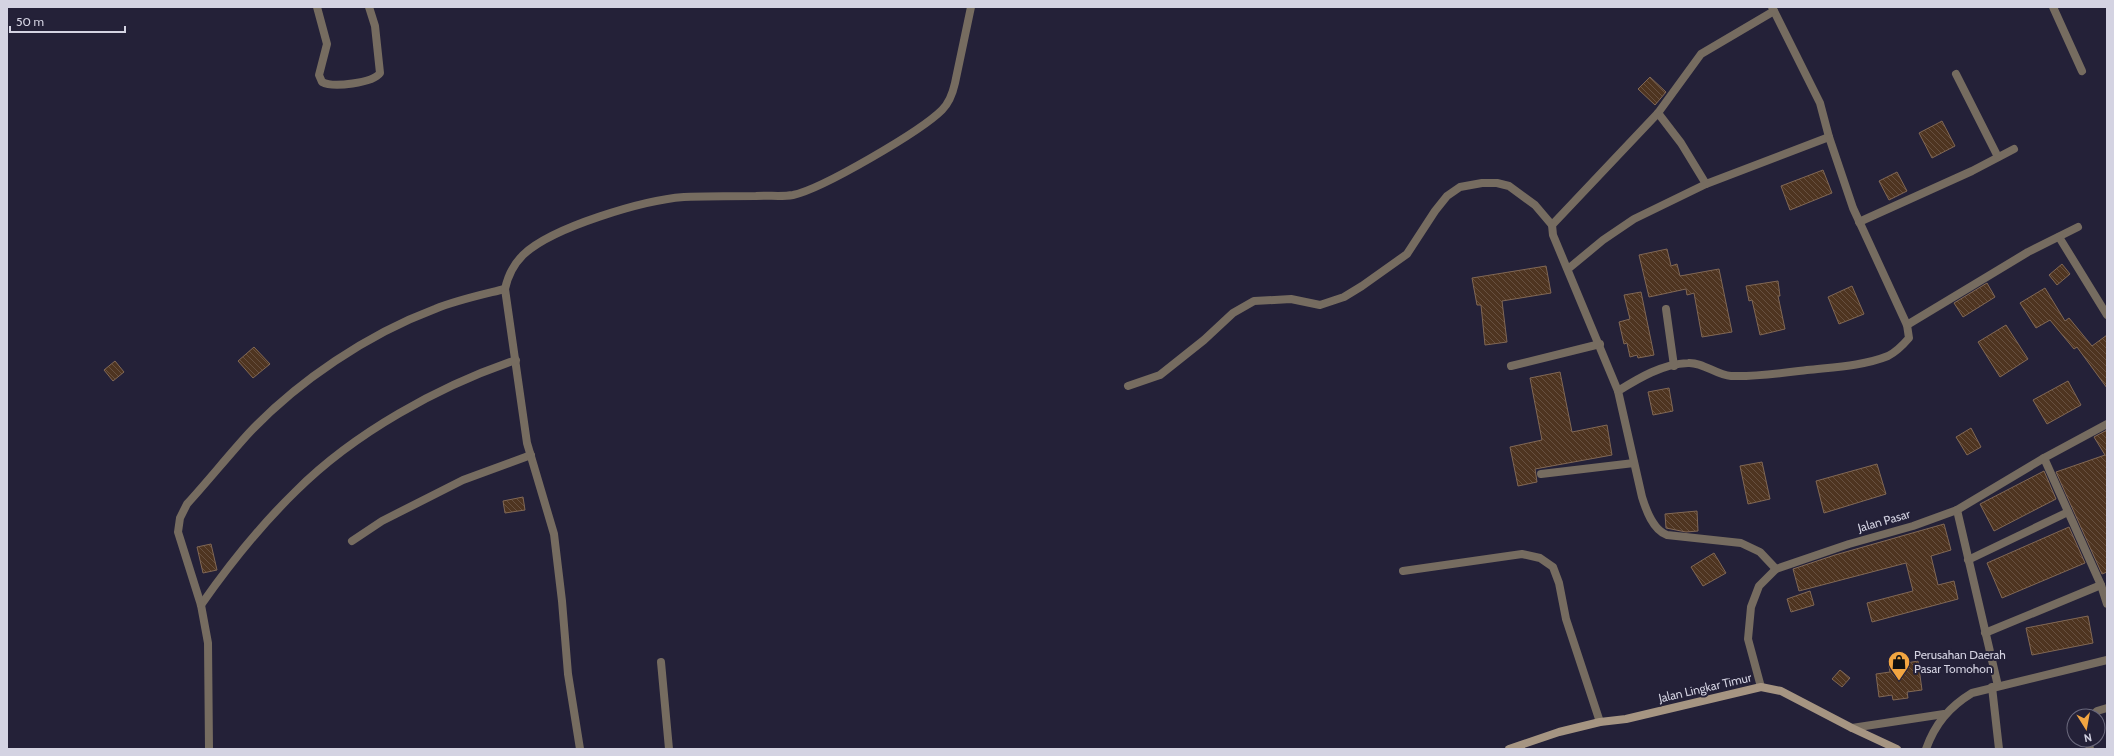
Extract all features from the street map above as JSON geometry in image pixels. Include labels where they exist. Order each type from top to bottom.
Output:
[{"type":"main road","name":"Jalan Lingkar Timur","points":[[1509,749],[1559,732],[1600,722],[1626,719],[1760,687],[1781,691],[1852,728],[1897,749]]},
{"type":"street","points":[[317,7],[327,44],[319,75],[322,82],[333,84],[373,80],[380,73],[374,26],[369,7]]},
{"type":"street","points":[[580,749],[568,674],[562,601],[554,534],[527,443],[505,289],[511,270],[524,255],[542,241],[568,229],[642,203],[682,197],[793,194],[845,172],[906,136],[936,116],[948,102],[955,83],[971,7]]},
{"type":"street","points":[[2052,7],[2082,71]]},
{"type":"street","points":[[1552,225],[1658,113],[1701,54],[1773,9],[1820,103],[1829,137],[1859,222],[1908,325],[1908,338],[1901,347],[1888,356],[1855,365],[1777,374],[1731,376],[1714,372],[1701,365],[1688,363],[1640,377],[1618,391]]},
{"type":"street","points":[[1956,74],[1998,157]]},
{"type":"street","points":[[1658,113],[1688,154],[1706,184]]},
{"type":"street","points":[[1568,269],[1603,240],[1634,219],[1706,184],[1829,137]]},
{"type":"street","points":[[1859,222],[2014,149]]},
{"type":"street","points":[[1128,386],[1160,374],[1204,340],[1233,313],[1254,301],[1291,300],[1320,305],[1344,297],[1407,254],[1435,211],[1447,196],[1460,187],[1482,183],[1497,183],[1509,186],[1535,205],[1552,225],[1553,235],[1600,344],[1618,391],[1645,507],[1662,533],[1741,543],[1760,552],[1776,569]]},
{"type":"street","points":[[1908,325],[2028,252],[2078,227]]},
{"type":"street","points":[[2059,237],[2107,315]]},
{"type":"street","points":[[209,749],[208,643],[201,604],[179,540],[178,525],[187,504],[250,433],[308,381],[345,354],[414,317],[470,298],[505,289]]},
{"type":"street","points":[[1666,309],[1674,366]]},
{"type":"street","points":[[1511,366],[1600,344]]},
{"type":"street","points":[[201,604],[296,490],[331,461],[402,411],[482,371],[516,360]]},
{"type":"street","name":"Jalan Pasar","points":[[1760,687],[1748,639],[1751,607],[1759,586],[1776,569],[1849,544],[1913,526],[1957,510],[2044,458],[2107,424]]},
{"type":"street","points":[[352,540],[382,521],[463,480],[530,455]]},
{"type":"street","points":[[2044,458],[2101,585],[2107,604]]},
{"type":"street","points":[[1541,474],[1634,464]]},
{"type":"street","points":[[1957,510],[1985,633],[1995,686],[1999,749]]},
{"type":"street","points":[[1968,560],[2068,512]]},
{"type":"street","points":[[1403,571],[1522,554],[1540,558],[1553,567],[1559,583],[1566,619],[1600,722]]},
{"type":"street","points":[[1985,633],[2101,585]]},
{"type":"street","points":[[1926,749],[1931,734],[1944,714],[1972,693],[1995,686],[2107,660]]},
{"type":"street","points":[[661,662],[669,749]]},
{"type":"street","points":[[1852,728],[1944,714]]},
{"type":"building","points":[[1650,77],[1666,92],[1655,105],[1638,89]]},
{"type":"building","points":[[1942,121],[1955,146],[1932,158],[1919,133]]},
{"type":"building","points":[[1823,170],[1832,193],[1790,210],[1781,186]]},
{"type":"building","points":[[1897,172],[1907,191],[1889,200],[1879,181]]},
{"type":"building","points":[[1667,249],[1671,266],[1677,264],[1680,276],[1719,269],[1732,332],[1702,337],[1694,293],[1687,295],[1686,289],[1649,297],[1639,255]]},
{"type":"building","points":[[2062,264],[2070,274],[2057,285],[2049,275]]},
{"type":"building","points":[[1546,266],[1551,293],[1502,301],[1507,342],[1485,345],[1481,305],[1477,305],[1472,278]]},
{"type":"building","points":[[1778,281],[1780,296],[1778,296],[1785,329],[1760,335],[1752,300],[1749,301],[1746,286]]},
{"type":"building","points":[[1987,283],[1995,297],[1963,317],[1954,303]]},
{"type":"building","points":[[1852,286],[1864,314],[1839,324],[1828,297]]},
{"type":"building","points":[[2045,288],[2065,321],[2069,318],[2092,346],[2107,335],[2107,388],[2077,347],[2074,349],[2050,320],[2036,328],[2020,303]]},
{"type":"building","points":[[1641,292],[1654,355],[1638,358],[1637,355],[1630,357],[1627,343],[1624,344],[1619,322],[1630,319],[1624,295]]},
{"type":"building","points":[[2006,325],[2028,359],[2000,377],[1978,342]]},
{"type":"building","points":[[254,347],[270,364],[253,378],[238,361]]},
{"type":"building","points":[[115,361],[124,372],[113,381],[104,370]]},
{"type":"building","points":[[1560,372],[1572,432],[1607,425],[1612,455],[1535,469],[1537,482],[1518,486],[1510,447],[1542,440],[1530,378]]},
{"type":"building","points":[[2068,381],[2081,405],[2047,424],[2033,400]]},
{"type":"building","points":[[1669,388],[1673,411],[1653,415],[1648,392]]},
{"type":"building","points":[[1971,428],[1981,447],[1967,455],[1956,437]]},
{"type":"building","points":[[2107,430],[2107,572],[2102,574],[2056,472],[2105,455],[2094,437]]},
{"type":"building","points":[[1762,462],[1770,499],[1748,504],[1740,466]]},
{"type":"building","points":[[1877,464],[1886,494],[1824,513],[1816,481]]},
{"type":"building","points":[[2044,471],[2056,499],[1994,531],[1980,504]]},
{"type":"building","points":[[523,497],[525,510],[505,513],[503,501]]},
{"type":"building","points":[[1697,511],[1698,531],[1686,532],[1666,528],[1665,514]]},
{"type":"building","points":[[1944,524],[1951,550],[1931,556],[1938,585],[1954,581],[1958,599],[1872,622],[1867,603],[1913,591],[1906,563],[1799,591],[1793,569],[1835,555]]},
{"type":"building","points":[[2069,527],[2085,563],[2002,598],[1987,563]]},
{"type":"building","points":[[211,544],[217,570],[203,573],[197,547]]},
{"type":"building","points":[[1714,553],[1726,573],[1703,586],[1691,567]]},
{"type":"building","points":[[1810,591],[1814,605],[1791,612],[1787,599]]},
{"type":"building","points":[[2088,616],[2093,643],[2032,655],[2026,628]]},
{"type":"building","name":"Perusahan Daerah Pasar Tomohon","points":[[1918,661],[1922,690],[1907,692],[1908,698],[1893,700],[1892,695],[1879,697],[1876,674],[1890,672],[1889,666]]},
{"type":"building","points":[[1840,670],[1850,678],[1842,687],[1832,679]]},
{"type":"place","name":"Perusahan Daerah Pasar Tomohon","points":[[1899,682]]}]
